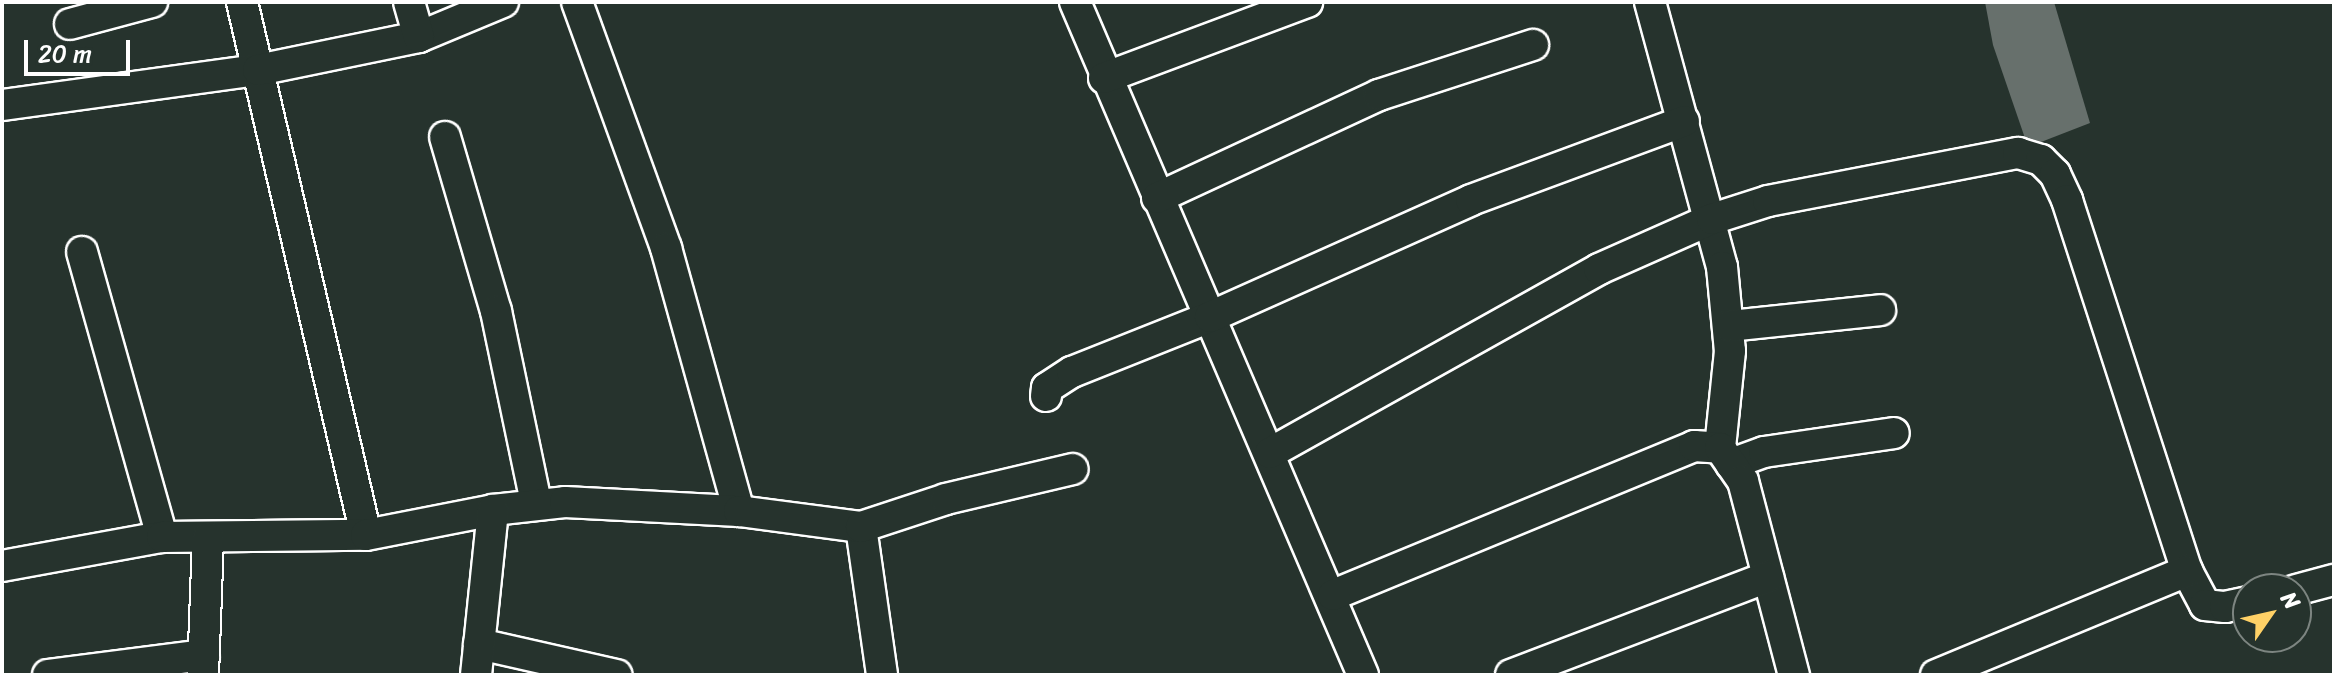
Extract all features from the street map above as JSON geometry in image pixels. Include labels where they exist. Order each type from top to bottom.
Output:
[{"type":"street","points":[[70,24],[152,2]]},
{"type":"street","points":[[242,2],[366,535]]},
{"type":"street","points":[[409,2],[419,37]]},
{"type":"street","points":[[2,105],[258,70],[419,37],[503,2]]},
{"type":"street","points":[[577,2],[666,248],[739,511]]},
{"type":"street","points":[[1075,2],[1104,78],[1333,595],[1363,675]]},
{"type":"street","points":[[1104,78],[1307,2]]},
{"type":"street","points":[[1650,2],[1712,219],[1729,326],[1726,456],[1743,481],[1794,675]]},
{"type":"street","points":[[1157,198],[1379,95],[1533,45]]},
{"type":"street","points":[[1046,396],[1047,388],[1072,372],[1210,317],[1471,200],[1684,121]]},
{"type":"street","points":[[445,137],[496,311],[536,503]]},
{"type":"street","points":[[1270,453],[1599,269],[1712,219],[1768,201],[2018,153],[2041,160],[2055,174],[2067,200],[2187,571],[2205,605],[2232,605]]},
{"type":"street","points":[[82,252],[162,537]]},
{"type":"street","points":[[1729,326],[1880,310]]},
{"type":"street","points":[[1333,595],[1694,446],[1726,456],[1894,433]]},
{"type":"street","points":[[2,566],[162,537],[366,535],[536,503],[739,511],[861,527],[946,499],[1073,469]]},
{"type":"street","points":[[476,675],[493,510]]},
{"type":"street","points":[[861,527],[882,675]]},
{"type":"street","points":[[48,675],[203,665],[208,537]]},
{"type":"street","points":[[1936,675],[2187,571]]},
{"type":"street","points":[[1511,675],[1768,577]]},
{"type":"street","points":[[2312,586],[2334,580]]},
{"type":"street","points":[[479,644],[617,675]]},
{"type":"shaded area","points":[[1985,2],[2054,2],[2090,123],[2028,147],[1993,45]]}]
